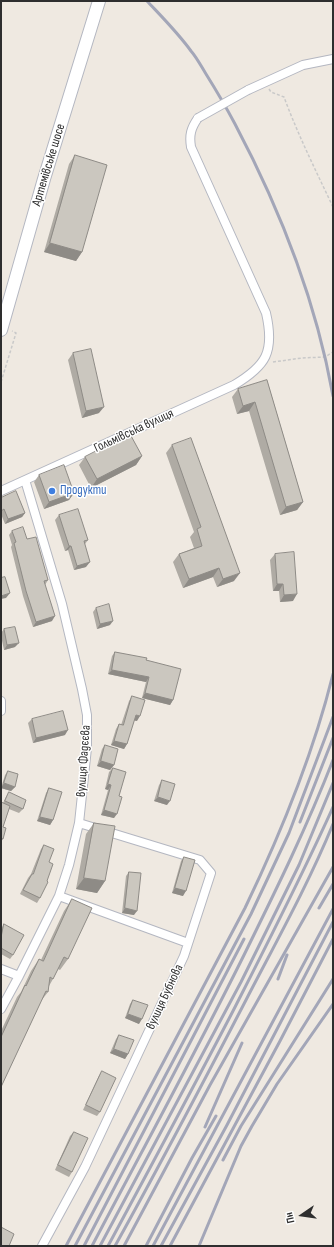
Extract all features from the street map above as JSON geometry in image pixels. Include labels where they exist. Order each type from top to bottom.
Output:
[{"type":"main road","name":"Артемівське шосе","points":[[1,329],[44,179],[99,1]]},
{"type":"street","points":[[262,364],[269,343],[269,327],[266,313],[191,148],[189,138],[192,128],[198,118],[248,90],[303,64],[333,59]]},
{"type":"street","name":"Гольмівська вулиця","points":[[1,491],[234,385],[250,375],[262,364]]},
{"type":"street","name":"вулиця Фадєєва","points":[[1,1009],[59,896],[69,865],[79,823],[87,748],[87,715],[82,689],[62,604],[25,480]]},
{"type":"street","points":[[1,701],[1,711]]},
{"type":"street","name":"вулиця Бубнова","points":[[42,1246],[85,1167],[184,956],[211,873],[200,860],[79,823]]},
{"type":"street","points":[[59,896],[188,943]]},
{"type":"street","points":[[1,969],[19,976]]},
{"type":"path","points":[[264,82],[271,92],[284,98],[306,147],[311,162],[333,207]]},
{"type":"path","points":[[1,329],[16,333],[1,382]]},
{"type":"path","points":[[262,364],[302,358],[325,357],[333,352]]},
{"type":"building","points":[[75,155],[107,165],[82,252],[50,243]]},
{"type":"building","points":[[91,349],[104,407],[86,411],[73,353]]},
{"type":"building","points":[[267,380],[303,502],[286,507],[255,402],[243,406],[238,389]]},
{"type":"building","points":[[130,434],[142,456],[97,479],[85,457]]},
{"type":"building","points":[[191,438],[240,573],[223,579],[219,568],[189,579],[179,554],[202,546],[197,529],[201,527],[172,445]]},
{"type":"building","name":"Продукти","points":[[64,465],[74,493],[49,502],[39,475]]},
{"type":"building","points":[[16,491],[25,513],[8,519],[4,509],[1,511],[1,498]]},
{"type":"building","points":[[78,509],[88,540],[84,541],[90,562],[77,566],[59,515]]},
{"type":"building","points":[[23,527],[27,539],[36,537],[48,580],[44,581],[55,616],[36,622],[26,591],[14,543],[16,542],[12,531]]},
{"type":"building","points":[[294,552],[297,594],[284,595],[283,584],[277,584],[275,554]]},
{"type":"building","points":[[5,577],[10,593],[1,596],[1,578]]},
{"type":"building","points":[[109,604],[113,621],[100,624],[96,608]]},
{"type":"building","points":[[15,627],[19,643],[7,645],[4,629]]},
{"type":"building","points":[[115,652],[147,658],[146,660],[181,669],[173,700],[145,693],[149,677],[112,670]]},
{"type":"building","points":[[132,696],[145,700],[140,716],[136,715],[127,744],[114,741],[119,724],[123,725]]},
{"type":"building","points":[[63,711],[68,730],[36,738],[32,719]]},
{"type":"building","points":[[105,745],[118,749],[114,765],[101,761]]},
{"type":"building","points":[[113,768],[126,772],[119,796],[122,797],[117,814],[104,810],[111,785],[108,784]]},
{"type":"building","points":[[8,771],[18,774],[15,787],[4,783]]},
{"type":"building","points":[[162,780],[175,784],[170,801],[158,797]]},
{"type":"building","points":[[49,788],[62,792],[53,820],[40,817]]},
{"type":"building","points":[[9,792],[26,800],[23,809],[5,801]]},
{"type":"building","points":[[1,802],[10,806],[3,827],[6,828],[3,839],[1,838]]},
{"type":"building","points":[[94,823],[115,826],[105,881],[84,878]]},
{"type":"building","points":[[44,845],[54,849],[49,862],[53,864],[47,881],[48,882],[40,898],[23,890],[33,874]]},
{"type":"building","points":[[184,857],[195,860],[186,891],[175,888]]},
{"type":"building","points":[[129,872],[141,873],[137,911],[125,908]]},
{"type":"building","points":[[72,899],[92,908],[68,959],[64,957],[53,979],[50,977],[48,992],[46,991],[1,1087],[1,1037],[39,959],[43,961]]},
{"type":"building","points":[[4,924],[24,935],[13,955],[1,948],[1,938]]},
{"type":"building","points":[[133,1000],[148,1005],[142,1019],[128,1014]]},
{"type":"building","points":[[119,1035],[134,1040],[128,1054],[114,1049]]},
{"type":"building","points":[[102,1071],[116,1078],[100,1112],[86,1105]]},
{"type":"building","points":[[74,1132],[88,1138],[72,1172],[58,1165]]},
{"type":"building","points":[[1,1227],[14,1234],[9,1246],[1,1246]]},
{"type":"railway","points":[[147,1],[175,31],[197,59],[232,118],[267,189],[294,256],[317,325],[333,396]]},
{"type":"railway","points":[[66,1246],[245,908],[271,851],[306,764],[333,674]]},
{"type":"railway","points":[[75,1246],[251,914],[289,833],[333,717]]},
{"type":"railway","points":[[300,822],[333,738]]},
{"type":"railway","points":[[92,1246],[189,1064],[245,953],[302,834],[333,760]]},
{"type":"railway","points":[[100,1246],[241,982],[299,865],[333,783]]},
{"type":"railway","points":[[108,1246],[233,1011],[297,884],[333,807]]},
{"type":"railway","points":[[115,1246],[181,1124],[291,913],[333,824]]},
{"type":"railway","points":[[124,1246],[210,1085],[333,867]]},
{"type":"railway","points":[[319,908],[333,884]]},
{"type":"railway","points":[[153,1246],[333,909]]},
{"type":"railway","points":[[161,1246],[227,1125],[333,922]]},
{"type":"railway","points":[[84,1246],[244,939]]},
{"type":"railway","points":[[170,1246],[333,939]]},
{"type":"railway","points":[[278,979],[287,955]]},
{"type":"railway","points":[[223,1160],[241,1126],[333,979]]},
{"type":"railway","points":[[199,1246],[241,1146],[252,1126],[277,1084],[333,1004]]},
{"type":"railway","points":[[205,1127],[242,1043]]},
{"type":"railway","points":[[146,1246],[192,1158],[216,1116]]},
{"type":"place","name":"Продукти","points":[[52,491]]}]
